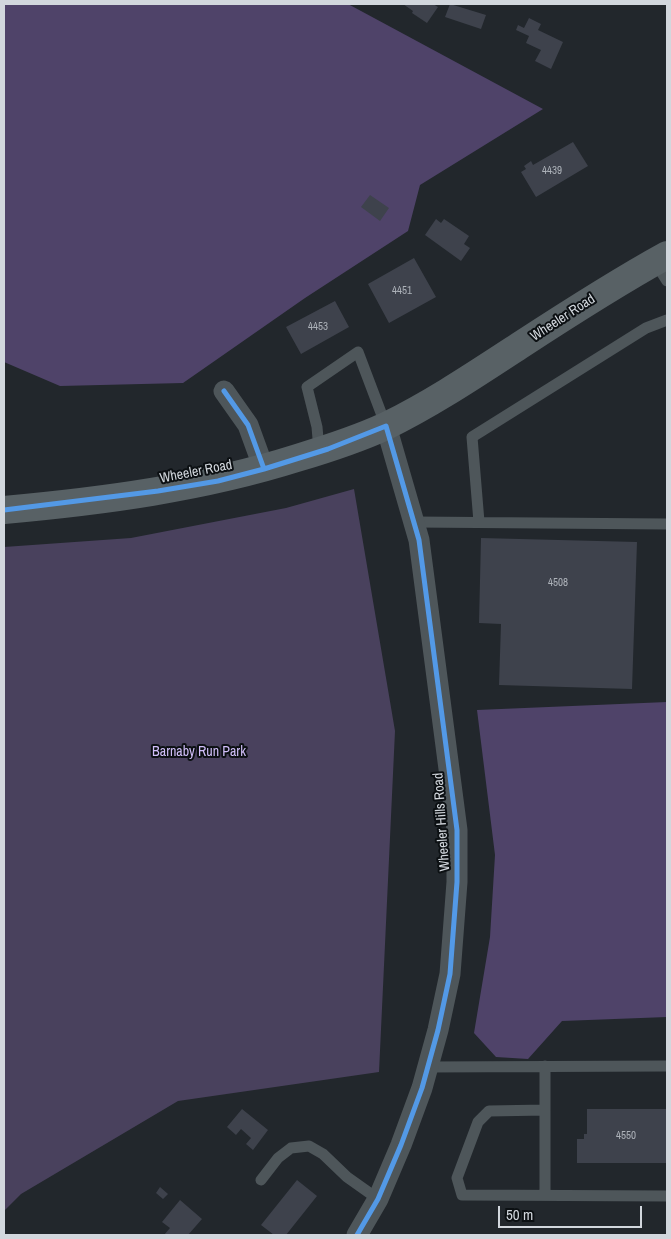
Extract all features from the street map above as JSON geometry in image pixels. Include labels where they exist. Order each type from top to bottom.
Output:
[{"type":"main road","name":"Wheeler Road","points":[[4,510],[158,491],[218,480],[264,469],[319,452],[386,426],[450,391],[570,312],[663,266]]},
{"type":"street","points":[[224,390],[248,425],[264,469]]},
{"type":"street","name":"Wheeler Hills Road","points":[[357,1235],[378,1199],[401,1145],[428,1067],[450,974],[458,882],[457,830],[419,540],[386,426]]},
{"type":"lane","points":[[479,522],[472,437],[646,328],[667,320]]},
{"type":"lane","points":[[319,452],[317,427],[307,387],[358,352],[386,426]]},
{"type":"lane","points":[[414,522],[667,524]]},
{"type":"lane","points":[[544,1195],[545,1066]]},
{"type":"lane","points":[[428,1067],[667,1066]]},
{"type":"lane","points":[[545,1110],[489,1111],[478,1122],[457,1178],[462,1195],[667,1196]]},
{"type":"lane","points":[[261,1180],[278,1158],[291,1148],[309,1146],[322,1154],[348,1177],[378,1199]]},
{"type":"green space","name":"Barnaby Run Park","points":[[354,489],[395,731],[379,1072],[178,1101],[21,1194],[4,1211],[4,547],[131,538],[286,508]]},
{"type":"shaded area","points":[[4,4],[348,4],[543,109],[420,185],[408,231],[305,298],[183,383],[60,386],[4,362]]},
{"type":"shaded area","points":[[667,702],[667,1017],[562,1021],[528,1059],[496,1057],[474,1033],[490,937],[495,855],[477,710]]},
{"type":"building","points":[[403,4],[433,4],[438,7],[427,23]]},
{"type":"building","points":[[450,4],[486,15],[481,29],[445,17]]},
{"type":"building","points":[[529,18],[541,24],[538,30],[563,42],[551,69],[535,61],[541,50],[526,43],[529,36],[516,30],[518,25],[524,28]]},
{"type":"building","points":[[573,142],[588,166],[536,197],[521,172],[526,169],[524,166],[531,161],[533,165]]},
{"type":"building","points":[[370,195],[389,208],[380,221],[361,207]]},
{"type":"building","points":[[436,219],[441,223],[444,219],[469,236],[464,244],[470,248],[461,261],[425,235]]},
{"type":"building","points":[[414,258],[436,297],[389,323],[368,284]]},
{"type":"building","points":[[335,301],[349,327],[301,354],[286,327]]},
{"type":"building","points":[[481,538],[637,542],[632,689],[499,685],[501,624],[479,623]]},
{"type":"building","points":[[242,1109],[268,1130],[253,1150],[246,1144],[251,1138],[241,1129],[236,1135],[227,1127]]},
{"type":"building","points":[[587,1109],[667,1109],[667,1163],[577,1163],[577,1139],[584,1139],[584,1134],[587,1134]]},
{"type":"building","points":[[297,1180],[317,1196],[286,1235],[274,1235],[261,1225]]},
{"type":"building","points":[[160,1187],[168,1194],[163,1199],[156,1193]]},
{"type":"building","points":[[180,1200],[202,1219],[188,1235],[164,1235],[170,1228],[162,1222]]},
{"type":"cycle path","points":[[224,391],[248,425],[264,469]]},
{"type":"cycle path","points":[[4,510],[158,491],[218,481],[328,449],[386,426],[419,540],[457,830],[457,882],[450,974],[438,1030],[422,1088],[378,1199],[357,1235]]}]
